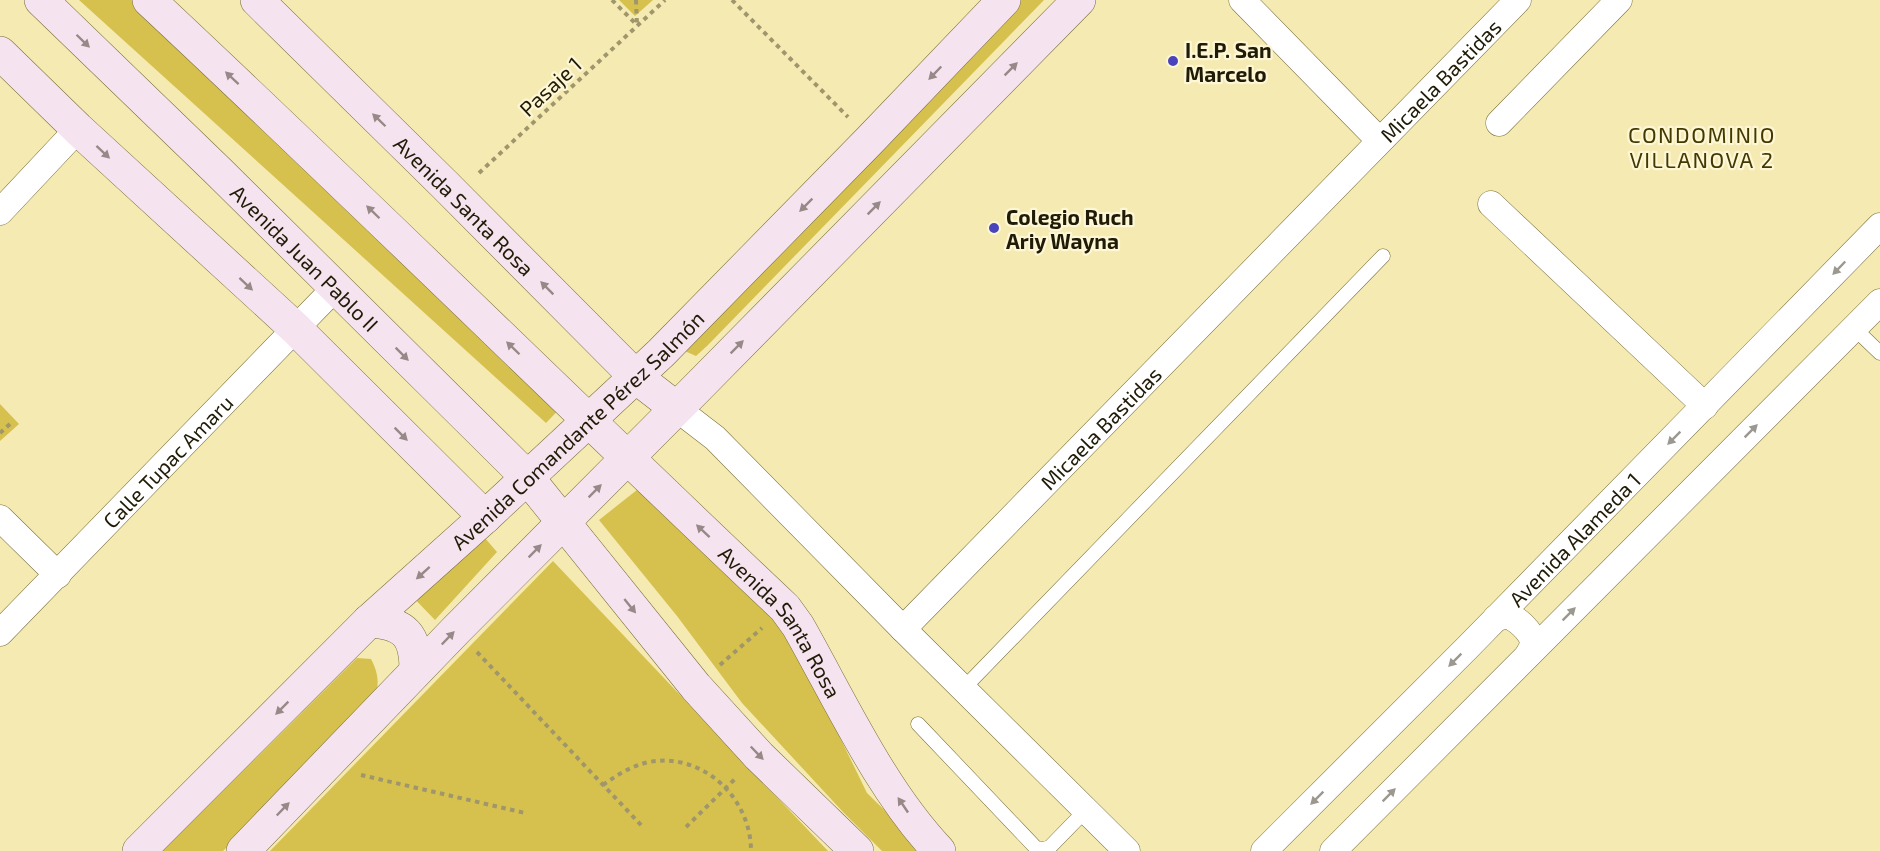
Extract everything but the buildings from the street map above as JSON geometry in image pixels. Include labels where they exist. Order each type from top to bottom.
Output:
[{"type":"main road","name":"Avenida Juan Pablo II","points":[[41,0],[527,477],[563,522]]},
{"type":"main road","points":[[149,0],[314,155],[588,422]]},
{"type":"main road","name":"Avenida Santa Rosa","points":[[257,0],[636,377],[676,408]]},
{"type":"main road","name":"Avenida Comandante Pérez Salmón","points":[[139,851],[369,621],[636,377],[869,141],[1004,0]]},
{"type":"main road","points":[[243,851],[456,630],[1079,0]]},
{"type":"main road","points":[[0,53],[78,129],[296,329],[485,517]]},
{"type":"main road","name":"Avenida Santa Rosa","points":[[588,422],[785,608],[798,626],[882,775],[908,813],[939,851]]},
{"type":"main road","points":[[563,522],[696,687],[759,756],[857,851]]},
{"type":"main road","points":[[369,621],[389,622],[406,634],[416,651],[416,671]]},
{"type":"street","points":[[1242,0],[1379,140]]},
{"type":"street","name":"Micaela Bastidas","points":[[903,629],[1518,0]]},
{"type":"street","points":[[1499,123],[1619,0]]},
{"type":"street","points":[[0,212],[78,129]]},
{"type":"street","points":[[1491,204],[1705,406]]},
{"type":"street","name":"Avenida Alameda 1","points":[[1264,851],[1880,226]]},
{"type":"street","name":"Calle Tupac Amaru","points":[[0,633],[335,288]]},
{"type":"street","points":[[1333,851],[1880,302]]},
{"type":"street","points":[[676,408],[715,438],[1127,851]]},
{"type":"street","points":[[0,518],[58,574]]},
{"type":"street","points":[[1496,618],[1506,616],[1514,618],[1524,628],[1532,638],[1533,644],[1528,655]]},
{"type":"lane","points":[[963,689],[1383,256]]},
{"type":"lane","points":[[1854,328],[1880,353]]},
{"type":"lane","points":[[918,724],[1036,848],[1050,847],[1086,810]]},
{"type":"path","points":[[612,0],[637,25]]},
{"type":"path","points":[[636,0],[637,25]]},
{"type":"path","name":"Pasaje 1","points":[[483,170],[665,0]]},
{"type":"path","points":[[732,0],[836,103]]},
{"type":"path","points":[[0,434],[11,423]]},
{"type":"path","points":[[696,687],[785,608]]},
{"type":"path","points":[[456,630],[642,826]]},
{"type":"path","points":[[686,827],[759,756]]},
{"type":"path","points":[[603,785],[624,771],[650,762],[678,762],[705,771],[726,787],[743,810],[751,836],[751,851]]},
{"type":"path","points":[[322,768],[525,813]]},
{"type":"shaded area","points":[[79,0],[143,0],[570,398],[546,423]]},
{"type":"shaded area","points":[[619,0],[653,0],[635,16]]},
{"type":"shaded area","points":[[1006,0],[1044,0],[708,345],[696,356],[678,348]]},
{"type":"shaded area","points":[[0,404],[19,424],[0,441]]},
{"type":"shaded area","points":[[652,478],[786,627],[867,793],[926,851],[882,851],[844,813],[742,703],[677,616],[599,520]]},
{"type":"shaded area","points":[[478,530],[497,552],[435,620],[405,589]]},
{"type":"shaded area","points":[[553,561],[828,851],[270,851]]},
{"type":"shaded area","points":[[357,658],[371,659],[376,670],[378,685],[373,702],[223,851],[163,851]]},
{"type":"place","name":"I.E.P. San Marcelo","points":[[1173,61]]},
{"type":"place","name":"Colegio Ruch Ariy Wayna","points":[[994,228]]},
{"type":"district","name":"CONDOMINIO VILLANOVA 2","points":[[1702,146]]}]
